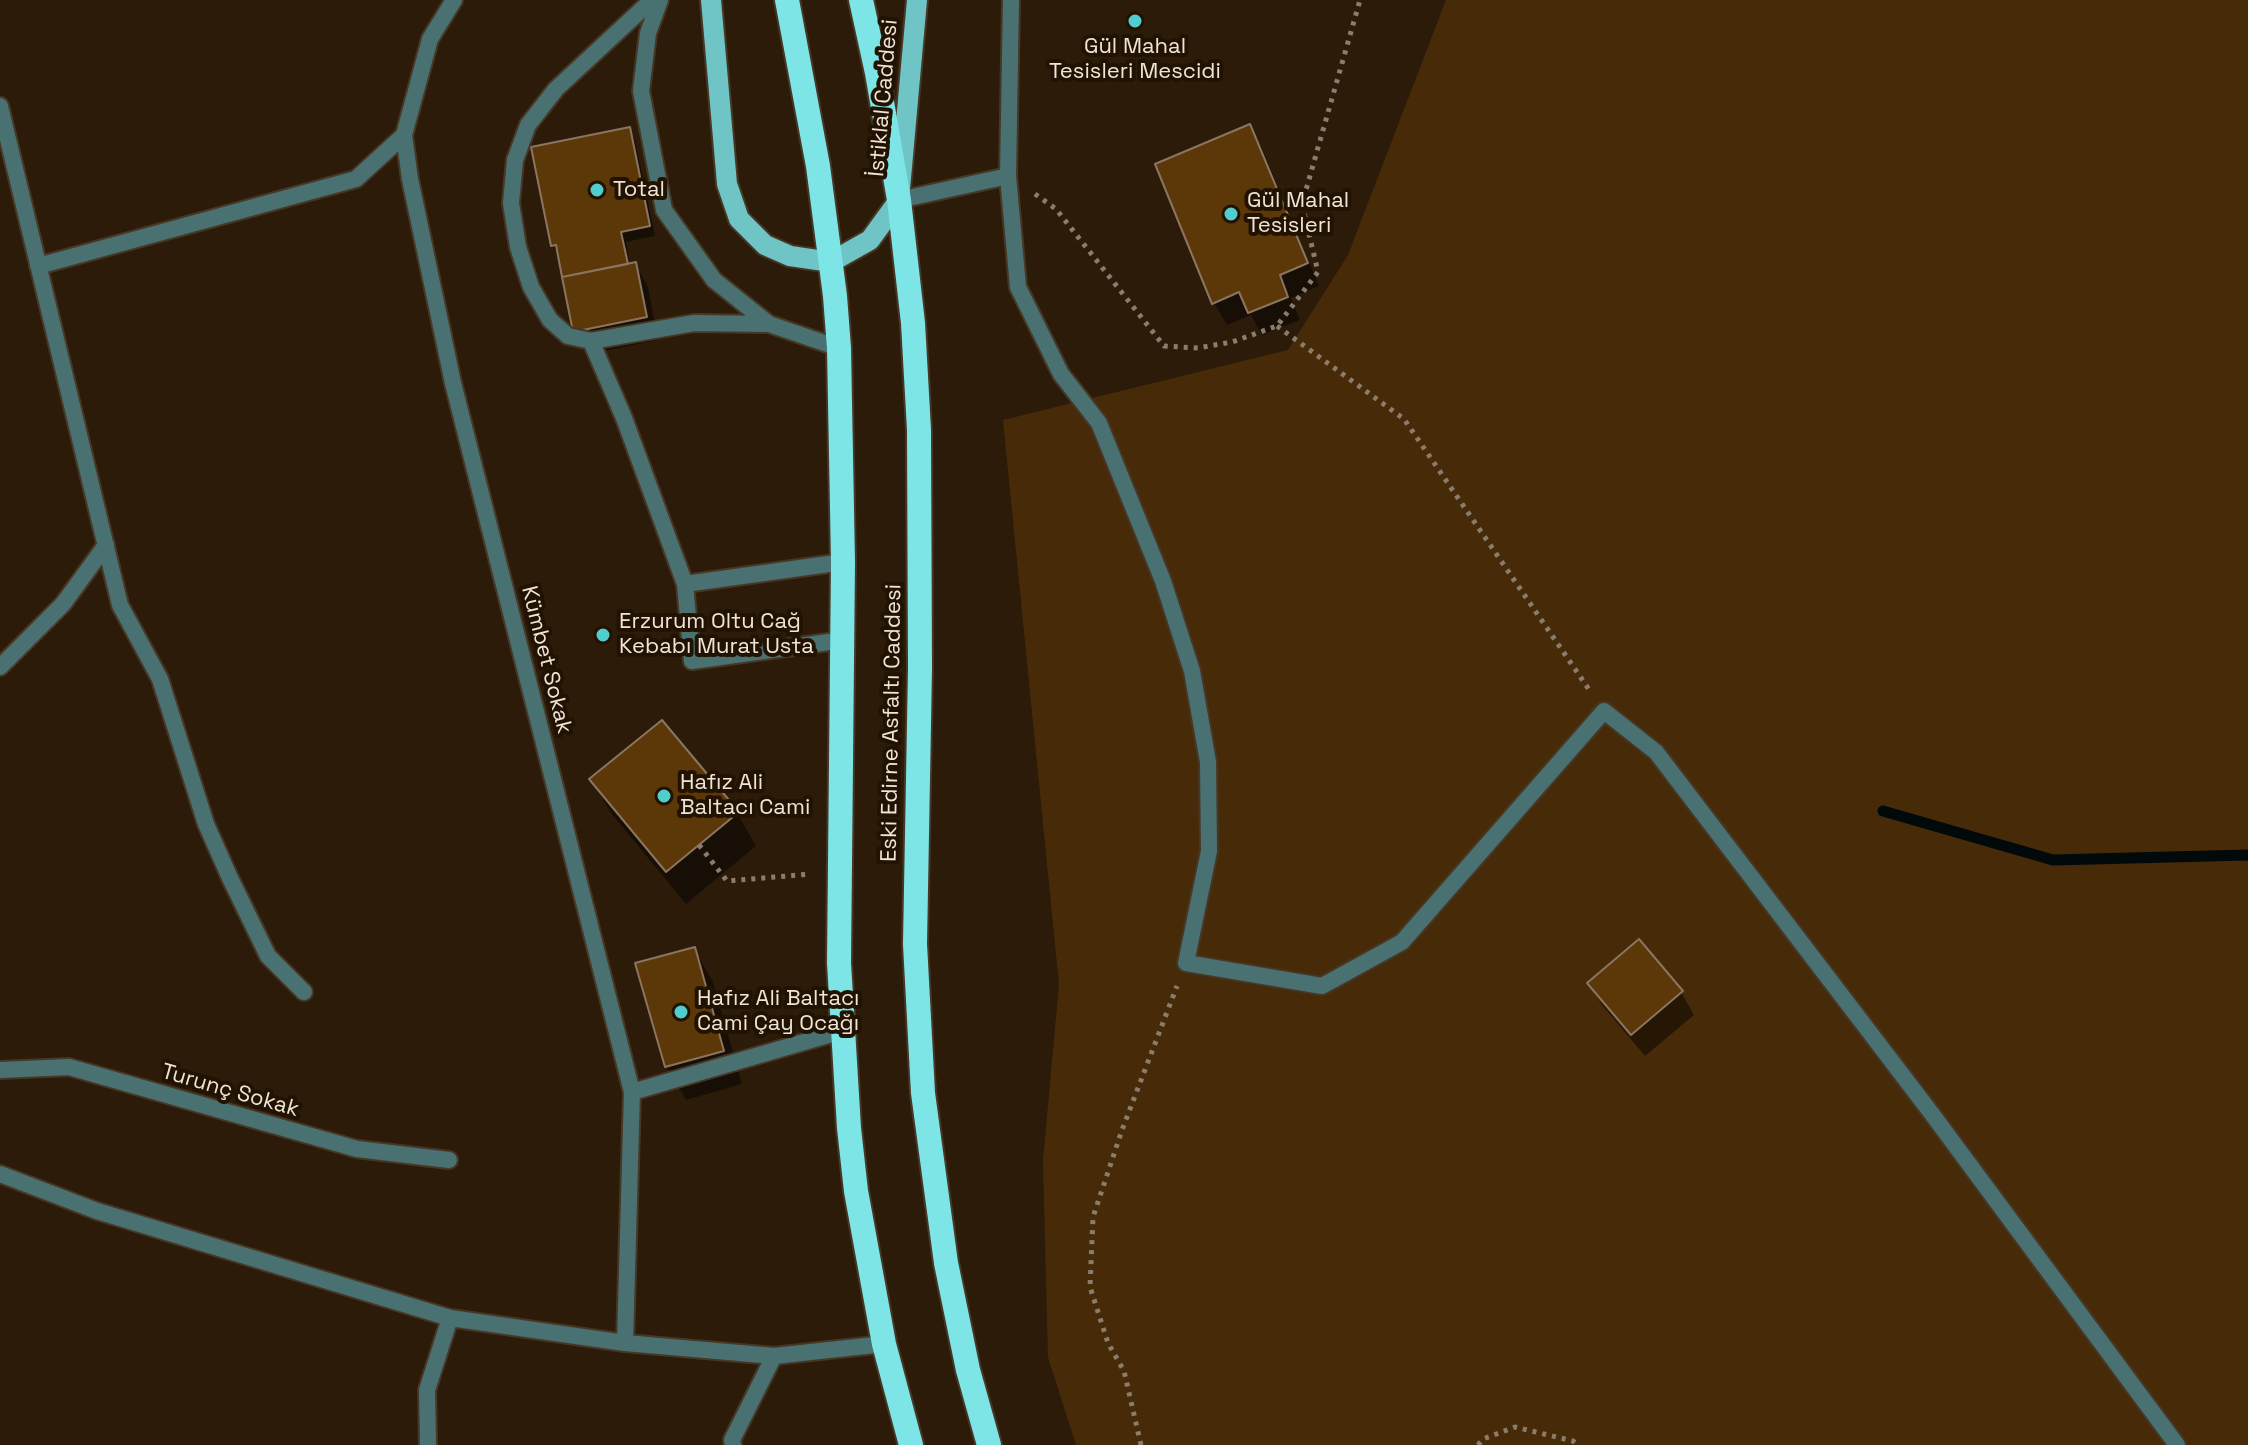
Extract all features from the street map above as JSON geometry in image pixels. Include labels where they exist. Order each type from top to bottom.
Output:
[{"type":"highway","points":[[787,0],[816,152],[839,348],[843,562],[839,963],[842,1031],[856,1191],[884,1344],[911,1445]]},
{"type":"highway","name":"Eski Edirne Asfaltı Caddesi","points":[[861,0],[899,200],[913,323],[919,430],[917,1025],[934,1187],[946,1263],[968,1370],[989,1445]]},
{"type":"main road","points":[[711,0],[727,184],[739,219],[765,245],[790,256],[831,262],[870,240],[899,200]]},
{"type":"main road","name":"İstiklal Caddesi","points":[[899,200],[917,0]]},
{"type":"street","name":"Kümbet Sokak","points":[[454,0],[430,39],[404,135],[410,179],[453,383],[632,1092],[625,1343]]},
{"type":"street","points":[[652,0],[556,89],[528,125],[515,160],[511,203],[518,247],[531,287],[550,320],[568,336],[591,341],[694,323],[769,324],[839,348]]},
{"type":"street","points":[[660,0],[648,33],[641,91],[664,210],[714,280],[769,324]]},
{"type":"street","points":[[1011,0],[1008,176],[1018,287],[1061,374],[1099,423],[1163,581],[1192,671],[1208,762],[1209,851],[1186,963],[1322,986],[1402,942],[1604,711],[1656,752],[1932,1114],[2177,1445]]},
{"type":"street","points":[[0,106],[120,605],[160,679],[206,824],[230,878],[268,956],[304,992]]},
{"type":"street","points":[[38,266],[356,179],[404,135]]},
{"type":"street","points":[[899,200],[1008,176]]},
{"type":"street","points":[[591,341],[624,418],[685,584],[692,661],[843,640]]},
{"type":"street","points":[[0,667],[63,604],[106,545]]},
{"type":"street","points":[[685,584],[843,562]]},
{"type":"street","points":[[632,1092],[842,1031]]},
{"type":"street","name":"Turunç Sokak","points":[[0,1070],[69,1067],[357,1149],[449,1160]]},
{"type":"street","points":[[0,1174],[97,1211],[450,1318],[625,1343],[774,1356],[884,1344]]},
{"type":"street","points":[[428,1445],[427,1390],[450,1318]]},
{"type":"street","points":[[733,1445],[732,1440],[774,1356]]},
{"type":"path","points":[[1008,176],[1056,209],[1164,346],[1198,348],[1232,342],[1277,326],[1318,272],[1302,204],[1360,0]]},
{"type":"path","points":[[1277,326],[1404,419],[1604,711]]},
{"type":"path","points":[[699,845],[727,881],[840,871]]},
{"type":"path","points":[[1141,1445],[1124,1371],[1108,1343],[1090,1287],[1093,1217],[1122,1130],[1186,963]]},
{"type":"path","points":[[1478,1445],[1483,1439],[1515,1427],[1573,1441],[1578,1445]]},
{"type":"shaded area","points":[[1446,0],[2248,0],[2248,1445],[1076,1445],[1048,1357],[1043,1161],[1059,984],[1003,420],[1288,350],[1348,255]]},
{"type":"building","name":"Gül Mahal Tesisleri","points":[[1250,124],[1308,263],[1280,275],[1288,297],[1248,313],[1239,292],[1212,304],[1155,164]]},
{"type":"building","points":[[630,127],[650,226],[621,232],[628,264],[562,277],[556,245],[551,246],[531,147]]},
{"type":"building","points":[[636,262],[647,317],[573,332],[562,277]]},
{"type":"building","name":"Hafız Ali Baltacı Cami","points":[[662,720],[739,812],[666,872],[589,779]]},
{"type":"building","points":[[1639,939],[1683,991],[1631,1035],[1587,983]]},
{"type":"building","name":"Hafız Ali Baltacı Cami Çay Ocağı","points":[[695,947],[724,1051],[665,1067],[635,963]]},
{"type":"waterway","points":[[1883,811],[2053,860],[2248,855]]},
{"type":"place","name":"Gül Mahal Tesisleri Mescidi","points":[[1135,21]]},
{"type":"place","name":"Total","points":[[597,190]]},
{"type":"place","name":"Gül Mahal Tesisleri","points":[[1231,214]]},
{"type":"place","name":"Erzurum Oltu Cağ Kebabı Murat Usta","points":[[603,635]]},
{"type":"place","name":"Hafız Ali Baltacı Cami","points":[[664,796]]},
{"type":"place","name":"Hafız Ali Baltacı Cami Çay Ocağı","points":[[681,1012]]}]
